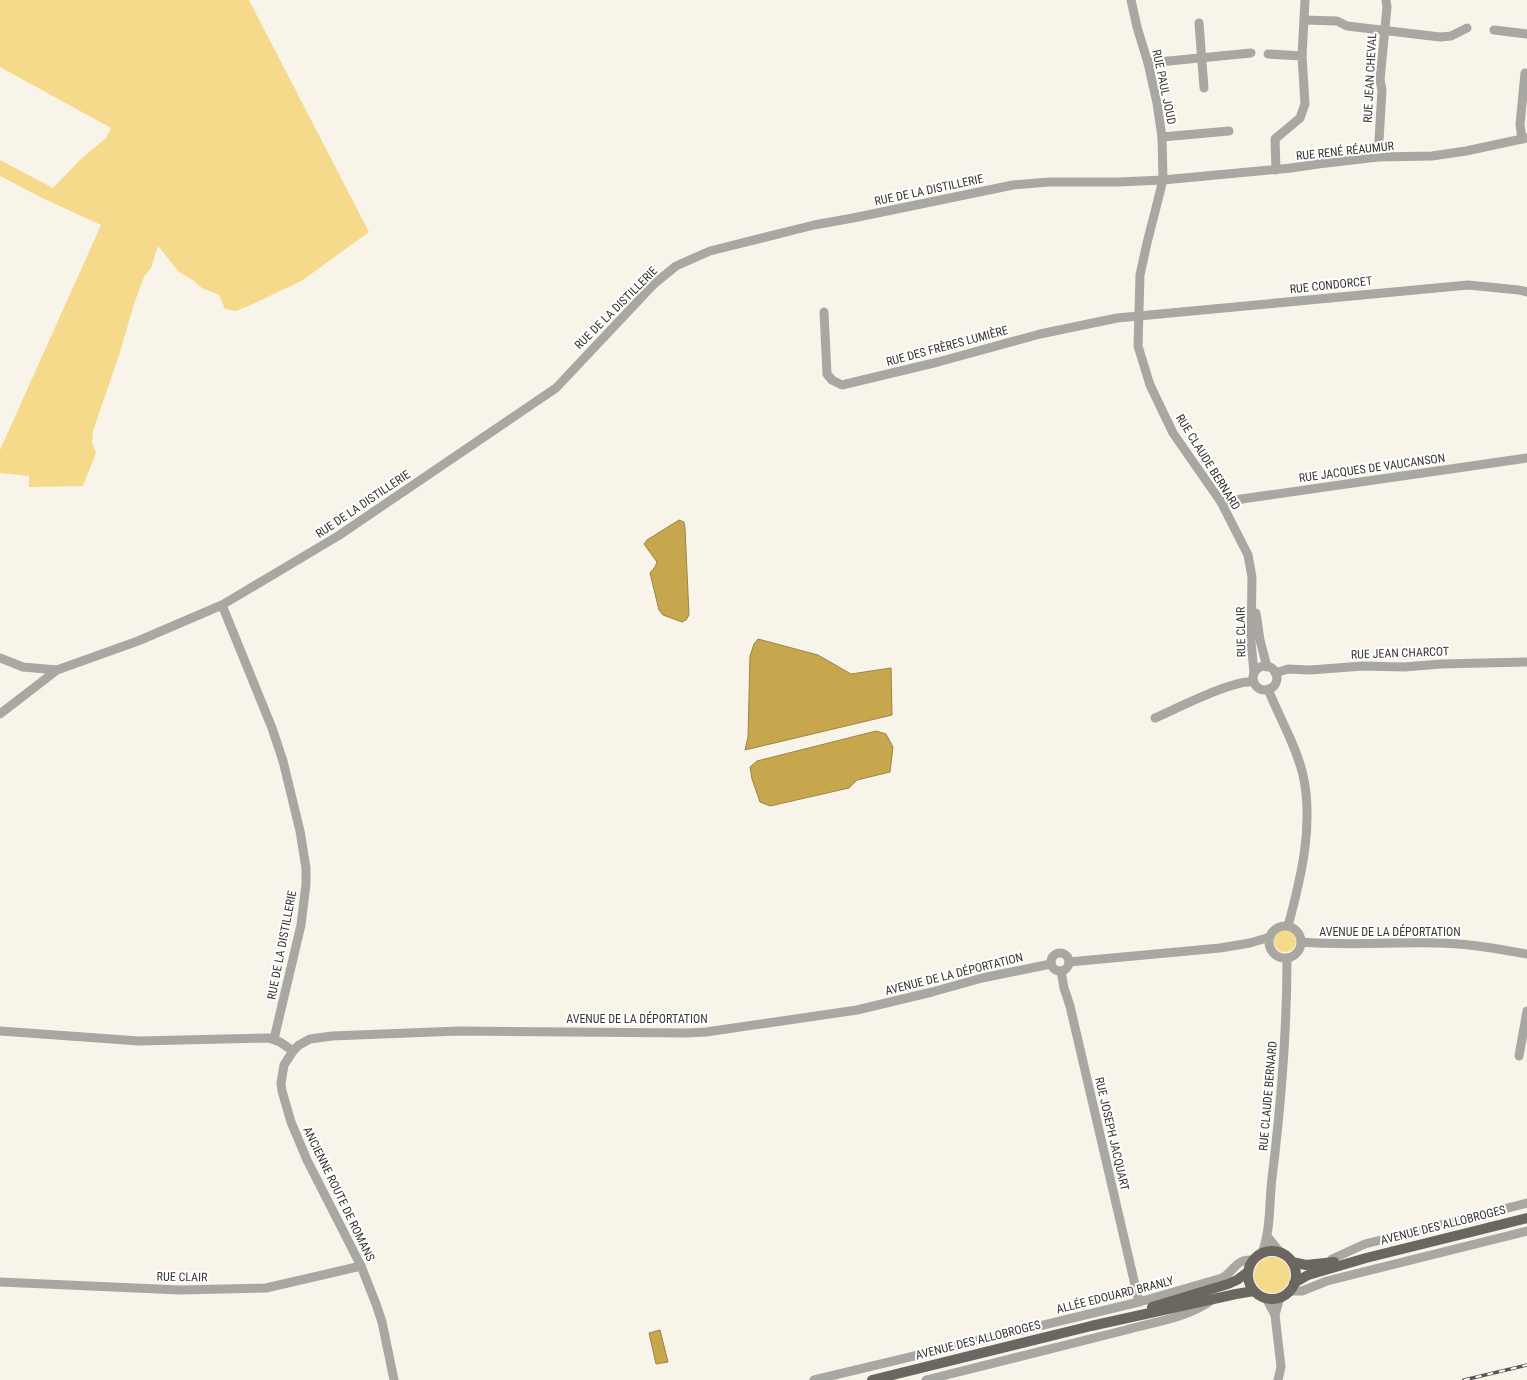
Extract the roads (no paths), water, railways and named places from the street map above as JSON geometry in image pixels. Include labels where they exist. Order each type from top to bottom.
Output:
[{"type":"main road","name":"AVENUE DES ALLOBROGES","points":[[1292,1287],[1300,1279],[1313,1273],[1366,1258],[1527,1218]]},
{"type":"main road","points":[[1268,1251],[1280,1252],[1289,1258],[1296,1272],[1292,1287],[1280,1297],[1266,1298],[1254,1291],[1248,1279],[1248,1272],[1252,1260],[1268,1251]]},
{"type":"main road","name":"AVENUE DES ALLOBROGES","points":[[1292,1262],[1306,1265],[1366,1258]]},
{"type":"main road","name":"AVENUE DES ALLOBROGES","points":[[1091,1326],[1130,1313],[1215,1289],[1237,1280],[1248,1272]]},
{"type":"main road","name":"AVENUE DES ALLOBROGES","points":[[872,1380],[1091,1326],[1254,1291]]},
{"type":"street","name":"RUE PAUL JOUD","points":[[1132,0],[1137,27],[1158,103],[1162,137],[1163,180]]},
{"type":"street","points":[[1276,170],[1275,139],[1300,118],[1306,104],[1302,56],[1305,0]]},
{"type":"street","name":"RUE JEAN CHEVAL","points":[[1378,157],[1382,90],[1380,80],[1387,7],[1386,0]]},
{"type":"street","points":[[1304,20],[1337,21],[1347,26],[1440,37],[1452,36],[1467,28]]},
{"type":"street","points":[[1198,22],[1204,88]]},
{"type":"street","points":[[1494,30],[1527,34]]},
{"type":"street","points":[[1148,63],[1251,53]]},
{"type":"street","points":[[1268,54],[1302,56]]},
{"type":"street","points":[[1525,73],[1520,125],[1525,138]]},
{"type":"street","points":[[1162,137],[1229,131]]},
{"type":"street","name":"RUE RENÉ RÉAUMUR","points":[[1163,180],[1276,170],[1378,157],[1432,156],[1466,152],[1525,138]]},
{"type":"street","name":"RUE CLAUDE BERNARD","points":[[1163,180],[1140,275],[1138,346],[1150,385],[1173,433],[1221,502],[1248,555],[1253,594]]},
{"type":"street","name":"RUE DE LA DISTILLERIE","points":[[0,714],[57,670],[138,641],[222,605],[338,536],[556,388],[654,284],[676,266],[692,258],[710,251],[814,225],[1013,184],[1163,180]]},
{"type":"street","name":"RUE CONDORCET","points":[[1138,316],[1468,285],[1527,292]]},
{"type":"street","name":"RUE DES FRÈRES LUMIÈRE","points":[[824,312],[827,374],[832,380],[842,385],[938,362],[1040,334],[1117,318],[1138,316]]},
{"type":"street","name":"RUE JACQUES DE VAUCANSON","points":[[1221,502],[1527,458]]},
{"type":"street","name":"RUE CLAIR","points":[[1253,594],[1260,640],[1267,666]]},
{"type":"street","name":"RUE CLAIR","points":[[1253,594],[1251,642],[1254,672]]},
{"type":"street","name":"RUE DE LA DISTILLERIE","points":[[222,605],[272,728],[283,762],[300,831],[306,868],[306,884],[301,925],[274,1040]]},
{"type":"street","points":[[0,658],[23,667],[57,670]]},
{"type":"street","name":"RUE JEAN CHARCOT","points":[[1275,673],[1288,669],[1310,670],[1363,666],[1404,667],[1441,664],[1527,662]]},
{"type":"street","points":[[1267,666],[1275,673],[1276,680],[1272,687],[1268,689],[1258,688],[1254,682],[1254,672],[1258,668],[1267,666]]},
{"type":"street","points":[[1155,718],[1226,687],[1241,683],[1254,682]]},
{"type":"street","points":[[1268,689],[1296,754],[1305,790],[1305,837],[1303,863],[1288,926]]},
{"type":"street","points":[[1069,962],[1100,960],[1250,943],[1270,936],[1275,929],[1284,926],[1288,926],[1298,932],[1301,942],[1297,952],[1287,958],[1283,958],[1275,954],[1270,948],[1250,943]]},
{"type":"street","points":[[1270,936],[1270,948]]},
{"type":"street","name":"AVENUE DE LA DÉPORTATION","points":[[1301,942],[1328,944],[1436,942],[1469,944],[1527,954]]},
{"type":"street","points":[[1058,953],[1066,955],[1069,962],[1068,966],[1062,971],[1055,969],[1051,964],[1053,956],[1058,953]]},
{"type":"street","name":"RUE CLAUDE BERNARD","points":[[1262,1253],[1267,1236],[1281,1100],[1286,1018],[1287,958]]},
{"type":"street","name":"AVENUE DE LA DÉPORTATION","points":[[293,1051],[299,1045],[310,1039],[332,1036],[459,1031],[687,1033],[724,1030],[857,1010],[982,978],[1051,964]]},
{"type":"street","name":"RUE JOSEPH JACQUART","points":[[1062,971],[1064,988],[1070,1006],[1139,1302]]},
{"type":"street","points":[[1519,1056],[1527,1011]]},
{"type":"street","points":[[0,1031],[139,1041],[262,1038],[274,1040],[293,1051]]},
{"type":"street","name":"ANCIENNE ROUTE DE ROMANS","points":[[293,1051],[284,1065],[281,1083],[291,1122],[307,1160],[361,1266],[382,1322],[394,1380]]},
{"type":"street","points":[[1330,1262],[1332,1259],[1366,1244],[1527,1203]]},
{"type":"street","points":[[1292,1287],[1302,1291],[1327,1281],[1527,1231]]},
{"type":"street","points":[[1267,1236],[1280,1252]]},
{"type":"street","name":"ALLÉE EDOUARD BRANLY","points":[[814,1380],[1139,1302],[1222,1278],[1228,1275],[1241,1261],[1252,1260]]},
{"type":"street","name":"RUE CLAIR","points":[[0,1282],[180,1290],[266,1288],[361,1266]]},
{"type":"street","points":[[1180,1315],[1191,1300],[1215,1289]]},
{"type":"street","points":[[1275,1315],[1280,1297]]},
{"type":"street","points":[[1266,1298],[1275,1315],[1281,1367],[1278,1380]]},
{"type":"street","points":[[926,1380],[1080,1342],[1180,1315],[1197,1309],[1213,1299]]},
{"type":"railway","points":[[1464,1380],[1527,1365]]}]
